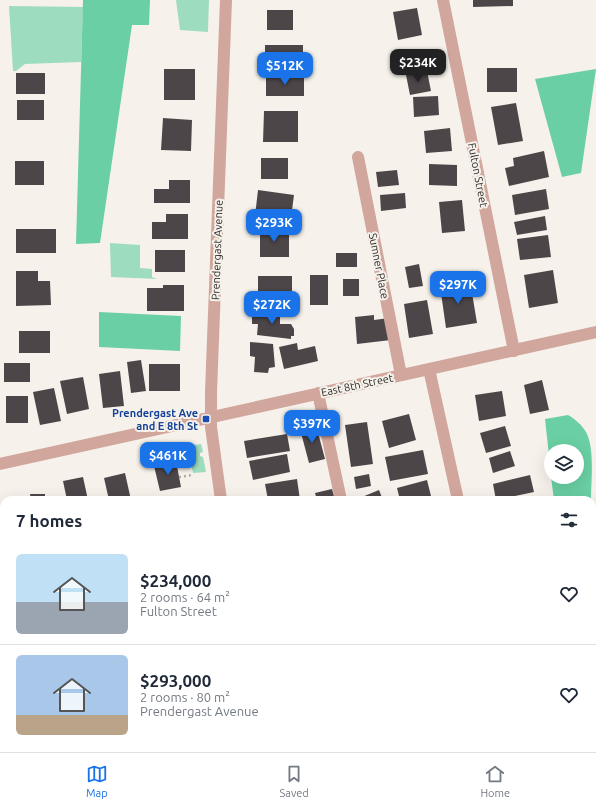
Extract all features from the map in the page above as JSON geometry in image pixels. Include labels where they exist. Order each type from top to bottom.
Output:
[{"type":"street","name":"Prendergast Avenue","points":[[221,496],[211,418],[226,0]]},
{"type":"street","name":"Fulton Street","points":[[443,0],[514,351]]},
{"type":"street","name":"Sumner Place","points":[[358,157],[401,375]]},
{"type":"street","name":"East 8th Street","points":[[0,464],[596,332]]},
{"type":"street","points":[[429,369],[457,496]]},
{"type":"street","points":[[318,393],[340,496]]},
{"type":"path","points":[[179,477],[192,475]]},
{"type":"green space","points":[[83,0],[150,0],[149,25],[132,25],[100,243],[76,244]]},
{"type":"green space","points":[[176,0],[209,0],[208,32],[180,30]]},
{"type":"green space","points":[[9,6],[83,7],[81,62],[25,64],[16,71],[13,71]]},
{"type":"green space","points":[[596,69],[581,173],[562,177],[535,79]]},
{"type":"green space","points":[[110,243],[140,245],[140,268],[152,269],[152,277],[157,279],[111,277]]},
{"type":"green space","points":[[99,312],[181,316],[180,351],[99,347]]},
{"type":"green space","points":[[568,415],[576,420],[582,427],[586,432],[591,447],[591,496],[553,496],[552,484],[584,484],[584,444],[548,444],[545,419]]},
{"type":"green space","points":[[201,444],[203,452],[200,453],[200,456],[203,457],[206,472],[193,473],[188,446]]},
{"type":"building","points":[[473,0],[513,0],[513,6],[473,7]]},
{"type":"building","points":[[417,8],[422,35],[398,40],[393,12]]},
{"type":"building","points":[[267,10],[293,10],[293,30],[267,30]]},
{"type":"building","points":[[265,45],[303,45],[303,64],[265,64]]},
{"type":"building","points":[[487,68],[517,68],[517,92],[487,92]]},
{"type":"building","points":[[164,69],[195,69],[195,100],[164,100]]},
{"type":"building","points":[[427,71],[431,91],[410,95],[406,75]]},
{"type":"building","points":[[16,73],[45,73],[45,94],[16,94]]},
{"type":"building","points":[[266,77],[304,77],[304,96],[266,96]]},
{"type":"building","points":[[438,96],[439,115],[414,117],[413,97]]},
{"type":"building","points":[[17,100],[44,100],[44,120],[17,120]]},
{"type":"building","points":[[516,103],[523,141],[498,145],[491,107]]},
{"type":"building","points":[[264,111],[298,111],[298,142],[263,142]]},
{"type":"building","points":[[163,118],[192,120],[191,151],[161,150]]},
{"type":"building","points":[[450,128],[452,151],[426,153],[424,131]]},
{"type":"building","points":[[544,151],[549,177],[509,186],[505,168],[514,166],[513,158]]},
{"type":"building","points":[[261,158],[288,158],[288,179],[261,179]]},
{"type":"building","points":[[15,161],[44,161],[44,185],[15,185]]},
{"type":"building","points":[[429,164],[457,165],[457,186],[429,185]]},
{"type":"building","points":[[397,170],[399,185],[378,187],[376,172]]},
{"type":"building","points":[[169,180],[190,180],[190,203],[154,203],[154,189],[169,189]]},
{"type":"building","points":[[546,189],[549,209],[515,215],[512,195]]},
{"type":"building","points":[[258,190],[294,195],[291,218],[255,216]]},
{"type":"building","points":[[405,193],[406,208],[381,211],[380,195]]},
{"type":"building","points":[[462,200],[465,231],[442,233],[439,202]]},
{"type":"building","points":[[166,214],[188,214],[188,239],[152,239],[152,222],[166,222]]},
{"type":"building","points":[[545,216],[547,230],[517,235],[514,222]]},
{"type":"building","points":[[16,229],[56,229],[56,253],[16,253]]},
{"type":"building","points":[[260,229],[289,229],[289,257],[260,257]]},
{"type":"building","points":[[548,235],[551,257],[520,260],[517,239]]},
{"type":"building","points":[[155,250],[185,250],[185,272],[155,272]]},
{"type":"building","points":[[336,253],[357,253],[357,267],[336,267]]},
{"type":"building","points":[[419,264],[423,286],[409,288],[405,267]]},
{"type":"building","points":[[553,270],[558,303],[529,308],[524,275]]},
{"type":"building","points":[[16,271],[38,271],[38,281],[50,281],[51,305],[16,306]]},
{"type":"building","points":[[310,275],[328,275],[328,305],[310,305]]},
{"type":"building","points":[[258,276],[292,276],[292,296],[258,296]]},
{"type":"building","points":[[343,279],[359,279],[359,296],[343,296]]},
{"type":"building","points":[[470,281],[477,323],[446,328],[440,286]]},
{"type":"building","points":[[163,285],[184,285],[184,311],[147,311],[147,288],[163,288]]},
{"type":"building","points":[[427,300],[433,334],[409,338],[404,304]]},
{"type":"building","points":[[252,311],[280,312],[280,324],[291,324],[294,329],[294,336],[291,336],[291,339],[257,335],[258,324],[252,324]]},
{"type":"building","points":[[374,315],[374,320],[389,318],[391,340],[357,344],[355,317]]},
{"type":"building","points":[[19,331],[50,331],[50,353],[19,353]]},
{"type":"building","points":[[250,342],[273,344],[275,367],[269,368],[268,373],[254,372],[255,357],[250,356]]},
{"type":"building","points":[[297,343],[298,350],[315,346],[318,361],[284,369],[279,347]]},
{"type":"building","points":[[141,360],[146,391],[131,393],[127,362]]},
{"type":"building","points":[[4,363],[30,363],[30,382],[4,382]]},
{"type":"building","points":[[149,364],[180,364],[180,391],[149,391]]},
{"type":"building","points":[[120,371],[124,406],[103,408],[99,374]]},
{"type":"building","points":[[83,377],[89,409],[67,414],[60,381]]},
{"type":"building","points":[[542,380],[549,410],[530,414],[524,385]]},
{"type":"building","points":[[54,388],[61,421],[40,425],[33,392]]},
{"type":"building","points":[[502,391],[506,416],[479,421],[475,395]]},
{"type":"building","points":[[6,396],[28,396],[28,423],[6,423]]},
{"type":"building","points":[[409,414],[416,440],[389,448],[382,421]]},
{"type":"building","points":[[367,422],[373,464],[351,467],[345,425]]},
{"type":"building","points":[[316,425],[325,459],[309,463],[300,429]]},
{"type":"building","points":[[505,426],[511,446],[486,453],[480,433]]},
{"type":"building","points":[[287,434],[290,451],[247,458],[244,441]]},
{"type":"building","points":[[423,450],[428,474],[390,481],[385,457]]},
{"type":"building","points":[[510,451],[515,466],[493,473],[489,458]]},
{"type":"building","points":[[287,454],[290,472],[253,480],[249,461]]},
{"type":"building","points":[[176,461],[181,487],[160,491],[154,466]]},
{"type":"building","points":[[125,473],[130,496],[108,496],[104,478]]},
{"type":"building","points":[[369,474],[371,486],[356,489],[354,477]]},
{"type":"building","points":[[530,475],[534,492],[515,496],[495,496],[493,484]]},
{"type":"building","points":[[83,477],[87,496],[66,496],[63,481]]},
{"type":"building","points":[[297,479],[299,496],[267,496],[265,484]]},
{"type":"building","points":[[427,480],[431,496],[399,496],[397,488]]},
{"type":"building","points":[[332,489],[334,496],[316,496],[315,493]]},
{"type":"building","points":[[379,490],[381,496],[364,496]]},
{"type":"building","points":[[30,494],[45,494],[45,496],[30,496]]},
{"type":"place","name":"Prendergast Ave and E 8th St","points":[[206,419]]}]
